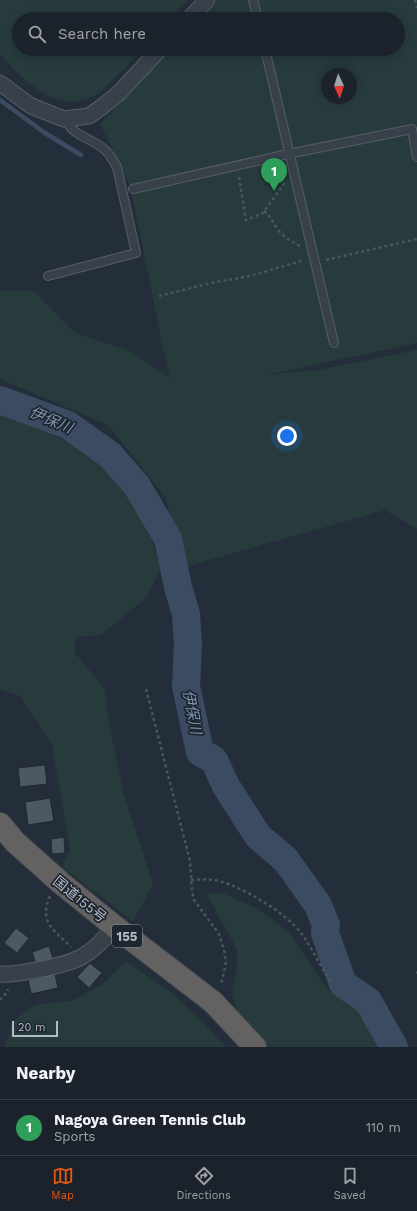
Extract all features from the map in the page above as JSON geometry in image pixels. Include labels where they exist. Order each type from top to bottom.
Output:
[{"type":"highway","name":"国道155号","points":[[0,824],[14,842],[61,883],[213,1002],[255,1047]]},
{"type":"street","points":[[196,12],[207,0]]},
{"type":"street","points":[[0,83],[31,106],[64,120],[89,116],[119,93],[153,56]]},
{"type":"street","points":[[0,974],[60,966],[81,958],[98,947],[114,926]]},
{"type":"lane","points":[[253,0],[256,12]]},
{"type":"lane","points":[[266,56],[334,343]]},
{"type":"lane","points":[[48,276],[136,253],[117,167],[110,154],[102,146],[76,132],[64,120]]},
{"type":"lane","points":[[133,189],[288,154],[412,129],[417,157]]},
{"type":"path","points":[[415,0],[417,8]]},
{"type":"path","points":[[237,165],[246,220],[263,214],[285,182],[295,179]]},
{"type":"path","points":[[264,211],[270,215],[278,229],[285,237],[298,245],[312,250]]},
{"type":"path","points":[[159,296],[211,283],[250,276],[300,261],[314,261],[417,239]]},
{"type":"path","points":[[146,689],[190,861],[194,900],[220,934],[224,950],[226,962],[223,981],[213,1002]]},
{"type":"path","points":[[191,880],[208,879],[220,881],[232,885],[270,906],[289,921],[300,933],[330,981]]},
{"type":"path","points":[[61,883],[50,895],[47,903],[46,912],[48,921],[50,927],[81,958]]},
{"type":"green space","points":[[0,0],[188,0],[177,12],[12,12],[12,56],[136,56],[97,94],[80,101],[67,101],[54,98],[41,92],[19,74],[0,54]]},
{"type":"green space","points":[[218,0],[417,0],[417,343],[266,375],[318,370],[417,350],[417,529],[385,510],[181,568],[166,498],[108,425],[0,379],[0,291],[34,291],[75,333],[128,350],[170,378],[134,203],[127,178],[100,124],[165,56],[405,56],[405,12],[207,12]]},
{"type":"green space","points":[[0,411],[29,422],[90,454],[140,504],[161,569],[146,598],[101,635],[76,637],[75,653],[104,688],[111,733],[123,792],[153,884],[133,921],[62,867],[70,850],[52,744],[20,696],[0,689]]},
{"type":"green space","points":[[206,893],[223,893],[258,909],[288,931],[327,989],[339,996],[361,1003],[387,1047],[268,1047],[239,1016],[232,994],[237,969],[237,949]]},
{"type":"green space","points":[[126,961],[174,995],[202,1021],[225,1047],[4,1047],[13,1021],[35,1005],[74,1000],[102,985]]},
{"type":"building","points":[[45,765],[47,784],[20,787],[18,768]]},
{"type":"building","points":[[50,798],[54,821],[28,825],[25,802]]},
{"type":"building","points":[[64,837],[65,853],[52,854],[51,839]]},
{"type":"building","points":[[16,928],[29,938],[17,953],[4,943]]},
{"type":"building","points":[[49,946],[54,961],[37,967],[32,952]]},
{"type":"building","points":[[90,963],[102,973],[89,988],[77,977]]},
{"type":"building","points":[[55,974],[58,988],[31,994],[28,980]]},
{"type":"waterway","points":[[0,100],[45,133],[81,155]]},
{"type":"waterway","name":"伊保川","points":[[0,400],[68,425],[110,455],[137,486],[168,539],[178,587],[186,614],[188,643],[186,686],[200,752],[214,760],[226,786],[258,836],[286,860],[318,905],[326,925],[325,933],[343,984],[368,1001],[394,1047]]},
{"type":"place","name":"Nagoya Green Tennis Club","points":[[274,191]]}]
